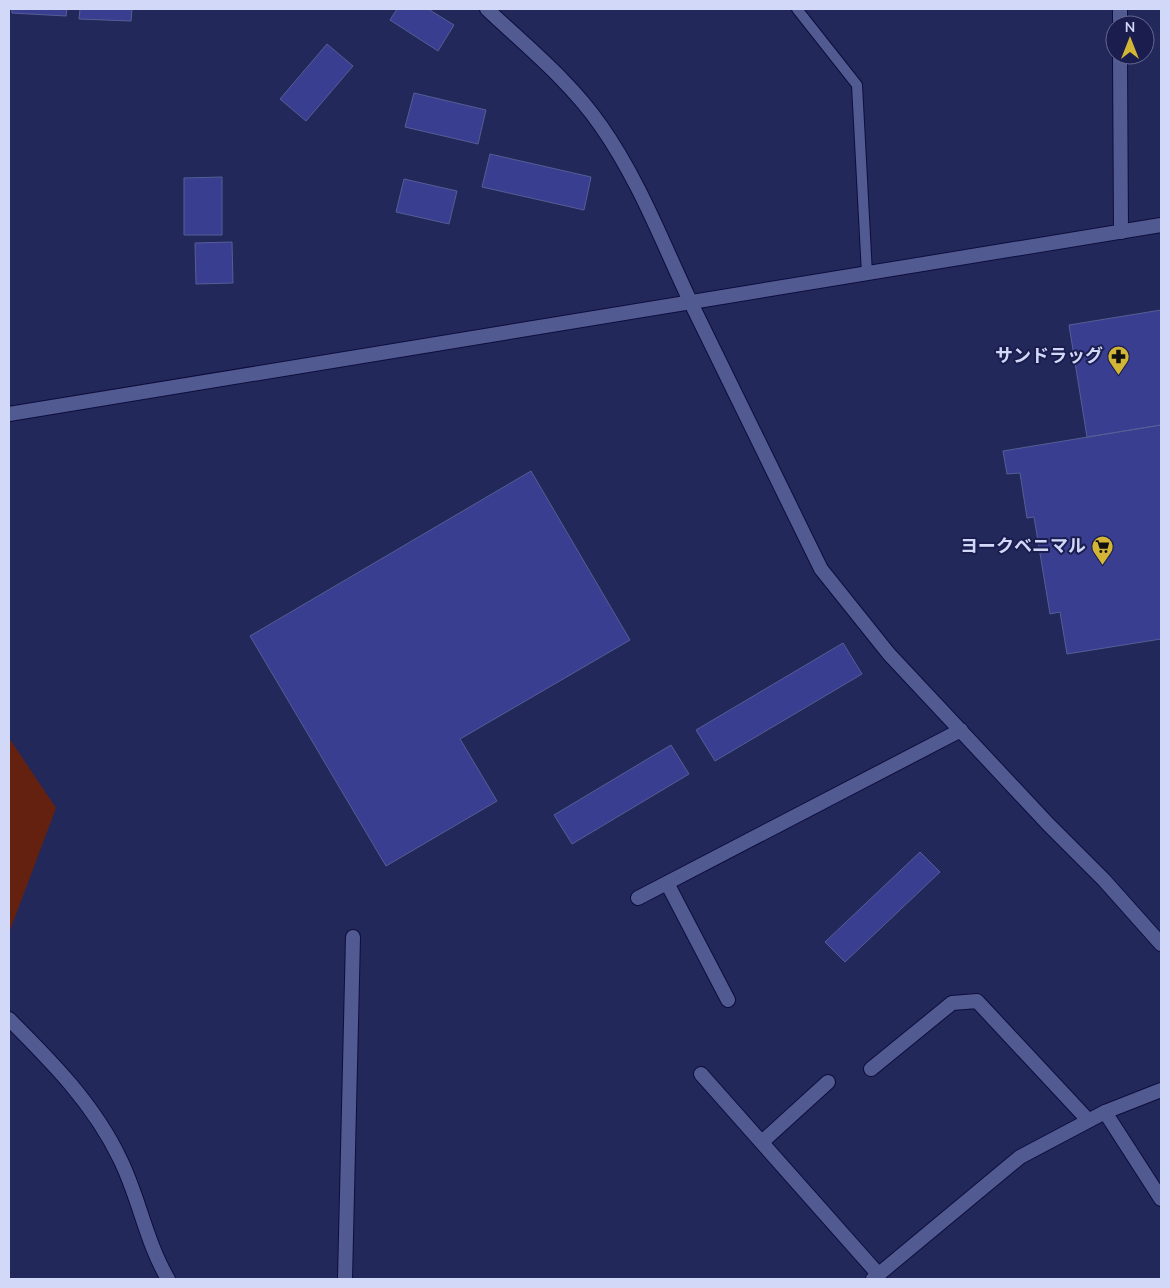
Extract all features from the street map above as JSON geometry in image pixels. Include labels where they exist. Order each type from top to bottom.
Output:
[{"type":"street","points":[[486,9],[563,80],[600,125],[628,170],[821,570],[889,654],[1048,824],[1104,880],[1161,944]]},
{"type":"street","points":[[1120,65],[1121,232]]},
{"type":"street","points":[[9,414],[1161,225]]},
{"type":"street","points":[[638,898],[961,730]]},
{"type":"street","points":[[667,883],[728,1000]]},
{"type":"street","points":[[346,1279],[353,937]]},
{"type":"street","points":[[871,1069],[952,1003],[977,1001],[1088,1120]]},
{"type":"street","points":[[9,1019],[47,1057],[89,1106],[120,1159],[162,1278]]},
{"type":"street","points":[[701,1074],[762,1142],[876,1277],[1020,1157],[1104,1112],[1161,1090]]},
{"type":"street","points":[[762,1142],[828,1082]]},
{"type":"street","points":[[1104,1112],[1161,1199]]},
{"type":"lane","points":[[798,9],[857,85],[867,274]]},
{"type":"shaded area","points":[[9,738],[56,808],[9,933]]},
{"type":"building","points":[[12,9],[67,9],[66,16],[12,13]]},
{"type":"building","points":[[80,9],[132,9],[131,21],[79,19]]},
{"type":"building","points":[[397,9],[428,9],[454,25],[438,51],[390,20]]},
{"type":"building","points":[[327,44],[353,66],[306,121],[280,99]]},
{"type":"building","points":[[414,93],[486,110],[478,144],[405,127]]},
{"type":"building","points":[[490,154],[591,177],[584,210],[482,187]]},
{"type":"building","points":[[222,177],[222,235],[184,235],[184,178]]},
{"type":"building","points":[[404,179],[457,191],[449,224],[396,212]]},
{"type":"building","points":[[232,242],[233,283],[196,284],[195,243]]},
{"type":"building","name":"サンドラッグ","points":[[1161,310],[1161,425],[1087,437],[1069,325]]},
{"type":"building","name":"ヨークベニマル","points":[[1161,425],[1161,639],[1067,654],[1060,612],[1050,614],[1034,517],[1027,518],[1020,473],[1007,474],[1003,451]]},
{"type":"building","points":[[531,471],[630,640],[460,739],[497,801],[386,866],[250,636]]},
{"type":"building","points":[[843,643],[862,674],[715,761],[696,730]]},
{"type":"building","points":[[671,745],[689,774],[572,844],[554,815]]},
{"type":"building","points":[[920,852],[940,872],[845,962],[825,942]]},
{"type":"place","name":"サンドラッグ","points":[[1119,375]]},
{"type":"place","name":"ヨークベニマル","points":[[1102,565]]}]
